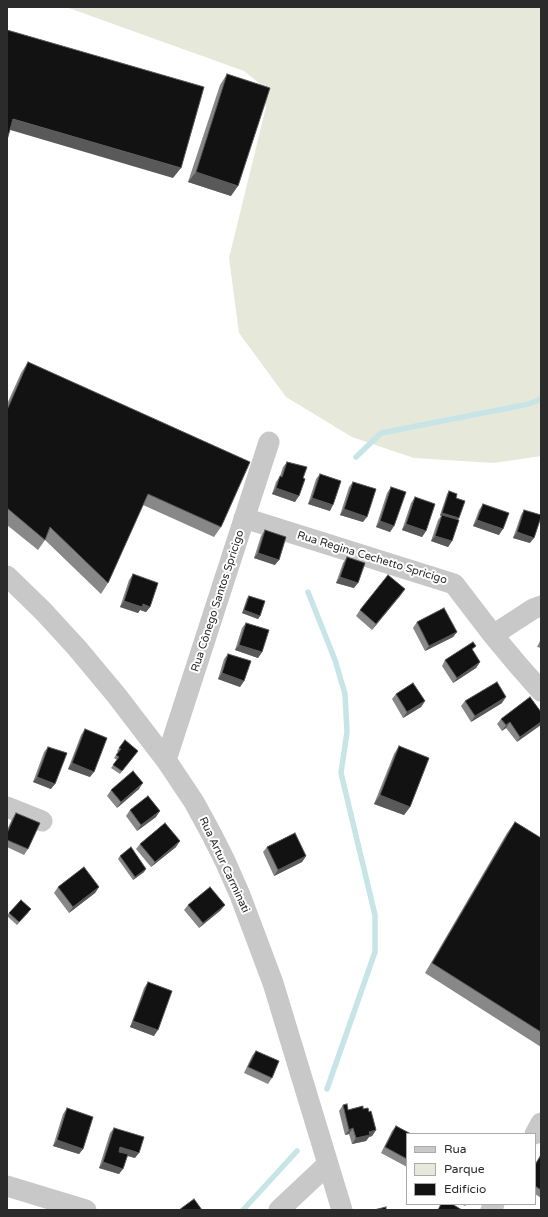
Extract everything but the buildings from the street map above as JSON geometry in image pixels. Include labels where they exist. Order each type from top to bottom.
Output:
[{"type":"street","name":"Rua Cônego Santos Spricigo","points":[[166,760],[269,442]]},
{"type":"street","name":"Rua Regina Cechetto Spricigo","points":[[244,518],[454,584],[493,635],[541,692]]},
{"type":"street","name":"Rua Artur Carminati","points":[[7,576],[43,611],[77,648],[117,696],[166,760],[197,808],[225,861],[240,895],[273,983],[342,1210]]},
{"type":"street","points":[[493,635],[533,609],[541,606]]},
{"type":"street","points":[[7,807],[42,822]]},
{"type":"street","points":[[536,1133],[541,1123]]},
{"type":"street","points":[[279,1210],[328,1164]]},
{"type":"street","points":[[7,1186],[86,1210]]},
{"type":"green space","points":[[66,7],[541,7],[541,456],[494,463],[414,458],[352,437],[286,397],[239,333],[229,258],[266,107],[260,84],[244,71]]},
{"type":"waterway","points":[[356,457],[381,433],[529,404],[541,399]]},
{"type":"waterway","points":[[308,592],[335,660],[345,694],[347,732],[341,773],[375,915],[375,952],[327,1089]]},
{"type":"waterway","points":[[243,1210],[297,1151]]}]
